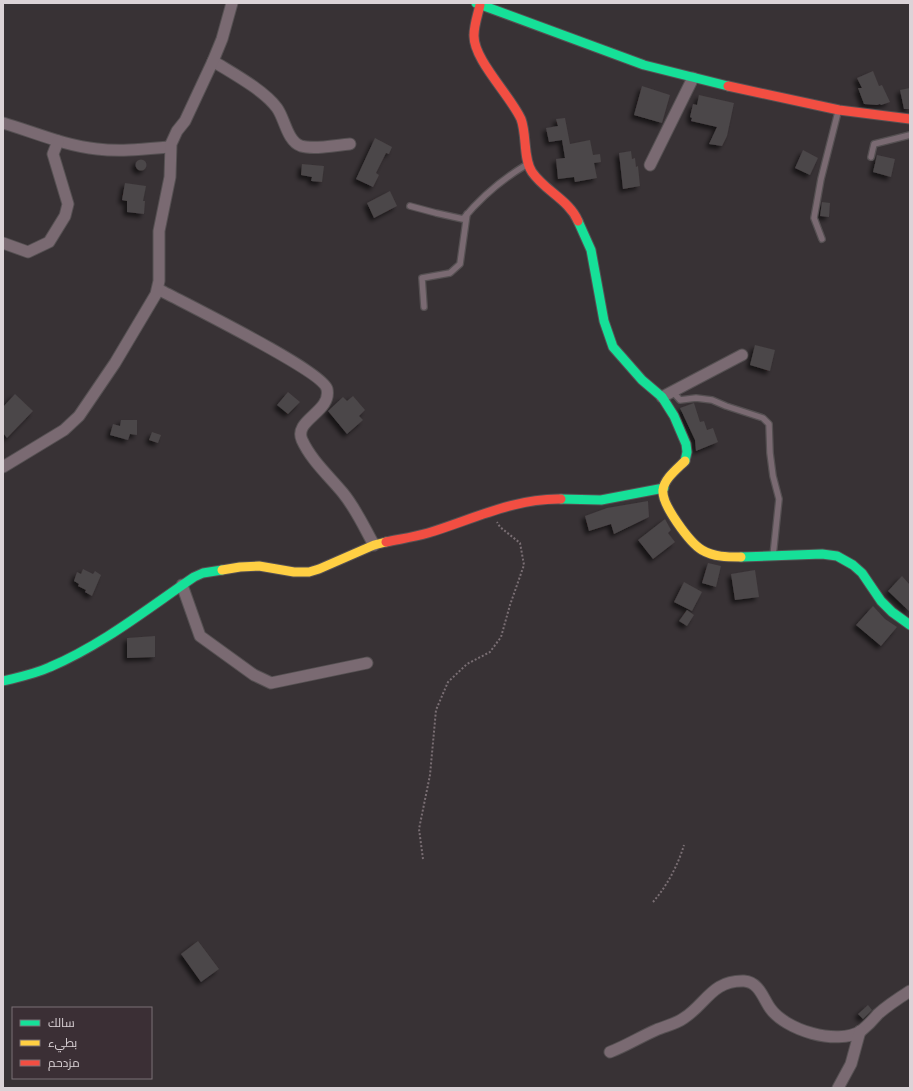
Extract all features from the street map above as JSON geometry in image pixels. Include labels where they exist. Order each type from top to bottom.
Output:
[{"type":"street","points":[[3,467],[64,430],[76,419],[133,334],[158,289],[159,231],[170,177],[170,147],[172,141],[185,121],[213,61],[222,38],[232,3]]},
{"type":"street","points":[[910,119],[839,110],[693,78],[644,65],[478,4],[474,35],[476,48],[482,60],[505,92],[521,120],[528,163],[532,172],[540,181],[568,205],[586,236],[591,250],[604,321],[613,347],[642,380],[662,398],[674,416],[686,444],[687,452],[683,463],[671,475],[664,488],[663,496],[687,536],[702,550],[720,557],[822,554],[837,556],[853,565],[862,574],[881,601],[892,612],[910,625]]},
{"type":"street","points":[[213,61],[270,100],[279,111],[291,136],[297,144],[301,146],[313,147],[350,144]]},
{"type":"street","points":[[650,165],[693,78]]},
{"type":"street","points":[[3,123],[58,141],[97,150],[129,150],[170,147]]},
{"type":"street","points":[[3,243],[28,252],[49,242],[65,216],[68,204],[54,154],[58,141]]},
{"type":"street","points":[[158,289],[248,336],[304,368],[324,383],[328,391],[325,402],[302,428],[301,436],[305,447],[351,504],[362,521],[374,545]]},
{"type":"street","points":[[662,398],[742,355]]},
{"type":"street","points":[[3,681],[28,675],[50,667],[101,641],[194,577],[203,573],[240,567],[259,566],[294,572],[309,572],[374,545],[417,536],[492,512],[537,500],[601,500],[664,488]]},
{"type":"street","points":[[182,585],[200,636],[254,675],[271,683],[367,663]]},
{"type":"street","points":[[610,1052],[684,1018],[699,1006],[715,989],[738,982],[747,982],[756,986],[776,1016],[794,1028],[819,1035],[830,1036],[848,1035],[860,1031],[885,1008],[910,991]]},
{"type":"street","points":[[838,1088],[851,1064],[860,1031]]},
{"type":"lane","points":[[822,239],[814,218],[821,179],[839,110]]},
{"type":"lane","points":[[871,158],[874,144],[910,135]]},
{"type":"lane","points":[[410,206],[463,219],[479,200],[505,177],[528,163]]},
{"type":"lane","points":[[424,306],[422,278],[450,274],[460,264],[467,213]]},
{"type":"lane","points":[[673,392],[680,400],[696,398],[712,400],[763,418],[769,424],[773,476],[779,499],[773,556]]},
{"type":"path","points":[[423,859],[419,829],[430,775],[436,710],[448,682],[467,664],[490,652],[501,637],[524,565],[520,543],[500,527],[492,512]]},
{"type":"path","points":[[653,902],[663,890],[681,855],[684,845]]},
{"type":"building","points":[[873,71],[879,86],[882,85],[890,102],[881,105],[864,104],[858,88],[862,88],[857,78]]},
{"type":"building","points":[[642,86],[670,95],[662,123],[634,115]]},
{"type":"building","points":[[910,88],[910,109],[904,109],[900,90]]},
{"type":"building","points":[[699,95],[734,103],[727,136],[722,146],[709,144],[717,127],[691,121],[692,118],[690,117],[693,104],[697,105]]},
{"type":"building","points":[[565,118],[570,144],[590,140],[593,155],[600,154],[601,162],[594,163],[597,178],[575,182],[574,177],[558,179],[556,159],[565,158],[562,140],[549,142],[546,128],[558,126],[556,119]]},
{"type":"building","points":[[375,138],[392,147],[389,154],[386,153],[376,173],[379,175],[373,187],[356,179]]},
{"type":"building","points":[[803,150],[818,158],[810,175],[795,168]]},
{"type":"building","points":[[631,151],[632,159],[635,158],[636,167],[638,166],[640,186],[623,189],[619,153]]},
{"type":"building","points":[[877,155],[895,159],[891,177],[873,172]]},
{"type":"building","points":[[139,160],[143,160],[145,161],[145,169],[139,170],[136,167],[136,163]]},
{"type":"building","points":[[302,164],[324,166],[322,182],[311,181],[312,177],[301,175]]},
{"type":"building","points":[[125,183],[146,186],[143,201],[145,201],[144,214],[127,212],[127,201],[122,200]]},
{"type":"building","points":[[390,191],[397,206],[374,218],[367,203]]},
{"type":"building","points":[[822,202],[830,203],[829,217],[820,216]]},
{"type":"building","points":[[755,345],[775,350],[770,371],[750,365]]},
{"type":"building","points":[[288,392],[300,402],[288,414],[277,405]]},
{"type":"building","points":[[15,394],[33,411],[7,438],[3,433],[3,407]]},
{"type":"building","points":[[353,396],[365,410],[359,416],[363,420],[347,434],[328,411],[343,397],[347,401]]},
{"type":"building","points":[[694,403],[700,422],[704,421],[707,430],[713,428],[718,442],[696,451],[695,440],[680,408]]},
{"type":"building","points":[[121,420],[137,420],[137,435],[130,434],[128,440],[110,435],[113,424],[120,426]]},
{"type":"building","points":[[152,432],[161,435],[158,443],[149,440]]},
{"type":"building","points":[[648,501],[649,517],[614,534],[611,524],[589,531],[585,516],[607,508]]},
{"type":"building","points":[[665,519],[671,530],[668,533],[675,542],[653,559],[638,540]]},
{"type":"building","points":[[708,563],[721,566],[716,587],[702,583]]},
{"type":"building","points":[[83,569],[93,574],[95,571],[101,575],[92,596],[85,592],[86,590],[78,586],[79,584],[74,581],[77,572],[81,574]]},
{"type":"building","points":[[755,570],[759,597],[735,600],[731,574]]},
{"type":"building","points":[[902,576],[910,585],[910,612],[888,591]]},
{"type":"building","points":[[684,582],[702,592],[692,611],[674,602]]},
{"type":"building","points":[[873,606],[885,619],[897,627],[881,646],[856,625]]},
{"type":"building","points":[[687,610],[694,615],[687,626],[679,621]]},
{"type":"building","points":[[155,636],[155,657],[127,658],[127,638]]},
{"type":"building","points":[[198,941],[219,969],[201,982],[181,954]]},
{"type":"building","points":[[868,1005],[872,1010],[863,1019],[858,1014]]},
{"type":"traffic: fast","points":[[476,3],[644,65],[728,86]]},
{"type":"traffic: fast","points":[[578,221],[591,250],[604,321],[613,347],[642,380],[662,397],[674,416],[686,444],[687,452],[685,461]]},
{"type":"traffic: fast","points":[[561,499],[601,500],[664,488]]},
{"type":"traffic: fast","points":[[741,557],[822,554],[837,556],[853,565],[862,573],[881,601],[892,612],[910,625]]},
{"type":"traffic: fast","points":[[3,681],[39,672],[69,658],[124,626],[194,577],[203,573],[222,570]]},
{"type":"traffic: slow","points":[[685,461],[671,474],[664,486],[664,496],[671,513],[684,532],[702,550],[726,557],[741,557]]},
{"type":"traffic: slow","points":[[222,570],[259,566],[294,572],[309,572],[374,545],[386,542]]},
{"type":"traffic: jam","points":[[480,5],[475,23],[475,45],[479,55],[516,109],[521,119],[529,167],[537,179],[569,207],[578,221]]},
{"type":"traffic: jam","points":[[728,86],[839,110],[910,119]]},
{"type":"traffic: jam","points":[[386,542],[428,533],[493,511],[526,502],[561,499]]}]
